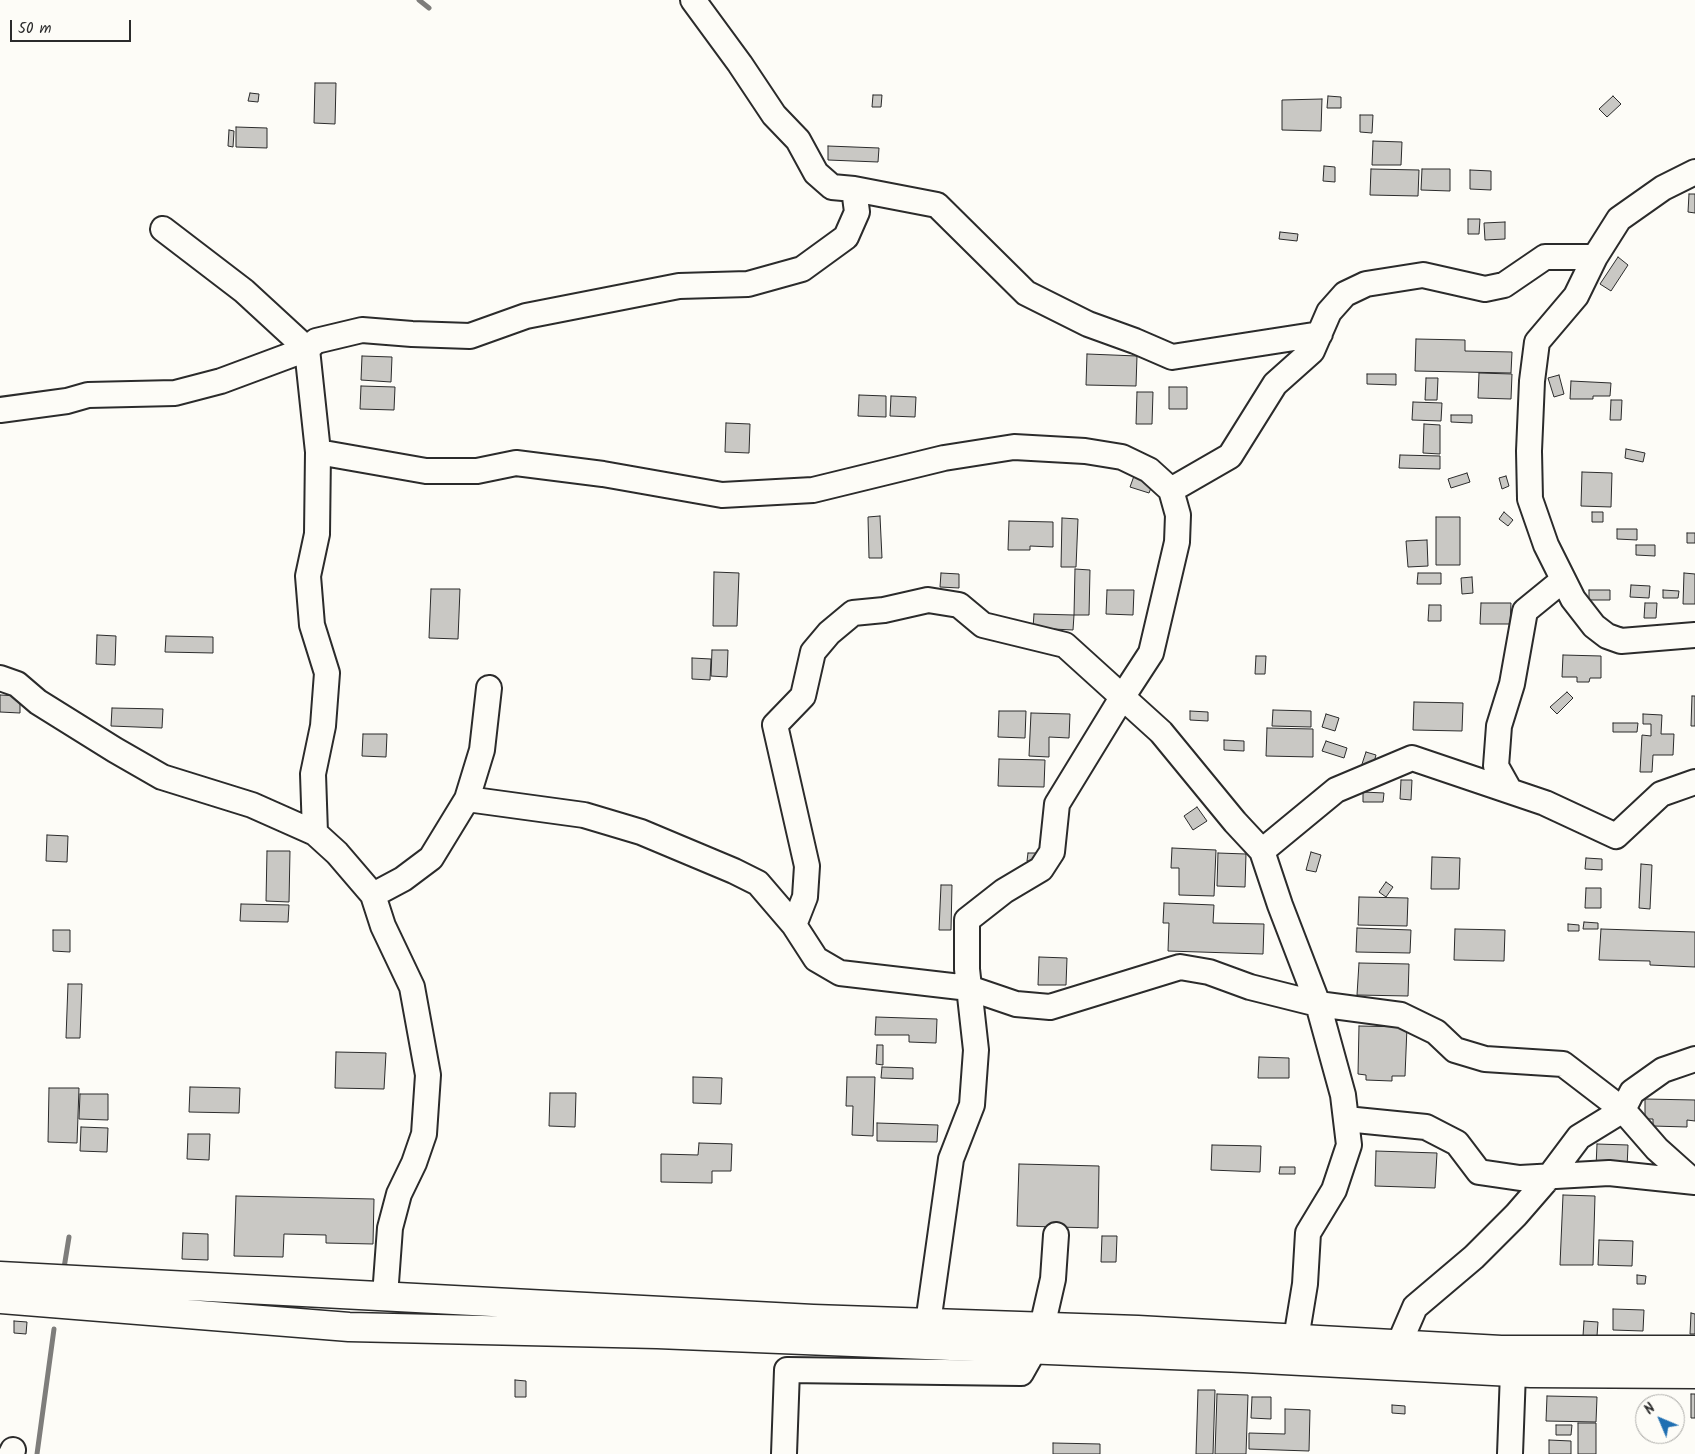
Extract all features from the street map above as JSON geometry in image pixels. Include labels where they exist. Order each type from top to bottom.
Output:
[{"type":"main road","points":[[0,1276],[813,1319],[928,1323],[1042,1342]]},
{"type":"main road","points":[[0,1299],[349,1327],[1042,1342],[1138,1330],[1299,1350],[1402,1355],[1500,1350],[1695,1350]]},
{"type":"main road","points":[[1402,1355],[1513,1372],[1695,1374]]},
{"type":"street","points":[[693,0],[740,64],[774,116],[798,140],[816,173],[832,187],[854,189],[937,205],[1026,293],[1088,324],[1172,357],[1320,334]]},
{"type":"street","points":[[1695,172],[1663,188],[1619,219],[1595,257],[1576,296],[1537,342],[1532,380],[1529,451],[1530,499],[1546,545],[1573,599],[1590,621],[1601,632],[1621,641],[1695,635]]},
{"type":"street","points":[[0,410],[67,401],[88,395],[175,393],[220,381],[307,349],[316,341],[362,330],[470,336],[526,316],[679,286],[748,284],[802,268],[846,237],[857,212],[854,189]]},
{"type":"street","points":[[163,230],[244,291],[307,349],[318,452],[317,534],[308,576],[312,625],[327,673],[323,726],[313,774],[315,833]]},
{"type":"street","points":[[1171,490],[1230,456],[1275,384],[1312,351],[1329,312],[1345,294],[1366,284],[1423,275],[1486,289],[1504,284],[1545,257],[1595,257]]},
{"type":"street","points":[[318,452],[426,471],[477,472],[516,463],[603,474],[722,495],[813,490],[944,458],[1014,447],[1085,451],[1122,457],[1149,470],[1171,490],[1178,515],[1177,542],[1151,653],[1058,804],[1052,852],[1041,869],[1004,891],[967,920],[967,969],[976,1050],[972,1105],[951,1159],[928,1323]]},
{"type":"street","points":[[1510,791],[1496,766],[1500,726],[1512,684],[1525,611],[1563,580]]},
{"type":"street","points":[[794,925],[805,898],[807,866],[776,725],[803,696],[812,652],[829,633],[853,612],[884,610],[928,600],[959,605],[982,625],[1065,645],[1161,732],[1235,822],[1262,850],[1280,905],[1318,1004],[1343,1095],[1349,1145],[1334,1190],[1308,1233],[1299,1350]]},
{"type":"street","points":[[0,678],[17,684],[38,702],[162,777],[252,805],[315,833],[337,853],[373,895],[383,926],[412,986],[428,1075],[424,1134],[414,1164],[399,1194],[390,1228],[385,1296]]},
{"type":"street","points":[[373,895],[403,880],[431,858],[467,799],[482,750],[489,688]]},
{"type":"street","points":[[1262,850],[1336,790],[1412,758],[1545,803],[1616,836],[1662,794],[1695,782]]},
{"type":"street","points":[[467,799],[584,815],[641,832],[758,883],[794,925],[816,959],[840,973],[969,988],[1016,1004],[1050,1007],[1180,967],[1208,972],[1250,987],[1318,1004],[1401,1015],[1436,1032],[1455,1050],[1485,1059],[1562,1064],[1623,1110],[1657,1149],[1695,1182]]},
{"type":"street","points":[[1402,1355],[1416,1307],[1474,1257],[1516,1215],[1579,1137],[1623,1110],[1632,1092],[1663,1070],[1695,1059]]},
{"type":"street","points":[[1346,1119],[1426,1127],[1457,1144],[1479,1172],[1520,1178],[1610,1173],[1695,1182]]},
{"type":"street","points":[[784,1454],[787,1370],[1021,1373],[1042,1342],[1053,1279],[1056,1235]]},
{"type":"street","points":[[1510,1454],[1513,1372]]},
{"type":"building","points":[[315,83],[336,83],[335,124],[314,123]]},
{"type":"building","points":[[250,93],[259,94],[258,102],[248,101]]},
{"type":"building","points":[[873,95],[882,95],[881,107],[872,107]]},
{"type":"building","points":[[1328,96],[1341,97],[1341,108],[1327,108]]},
{"type":"building","points":[[1613,96],[1621,104],[1607,117],[1599,109]]},
{"type":"building","points":[[1322,99],[1321,131],[1282,130],[1282,100]]},
{"type":"building","points":[[1360,115],[1373,115],[1372,133],[1360,132]]},
{"type":"building","points":[[236,127],[267,128],[267,148],[236,147]]},
{"type":"building","points":[[229,130],[234,131],[233,147],[228,146]]},
{"type":"building","points":[[1373,141],[1402,142],[1401,165],[1372,165]]},
{"type":"building","points":[[828,146],[879,148],[878,162],[828,160]]},
{"type":"building","points":[[1324,166],[1335,167],[1335,182],[1323,181]]},
{"type":"building","points":[[1371,169],[1419,170],[1418,196],[1370,195]]},
{"type":"building","points":[[1422,169],[1450,169],[1450,191],[1421,190]]},
{"type":"building","points":[[1470,170],[1491,171],[1491,190],[1470,189]]},
{"type":"building","points":[[1689,194],[1695,194],[1695,213],[1688,212]]},
{"type":"building","points":[[1468,219],[1480,219],[1479,234],[1468,234]]},
{"type":"building","points":[[1505,222],[1505,239],[1485,240],[1484,223]]},
{"type":"building","points":[[1280,232],[1298,234],[1297,241],[1279,239]]},
{"type":"building","points":[[1618,257],[1628,265],[1611,291],[1600,284]]},
{"type":"building","points":[[1416,339],[1465,340],[1465,351],[1512,352],[1511,373],[1415,371]]},
{"type":"building","points":[[1087,354],[1137,356],[1136,386],[1086,385]]},
{"type":"building","points":[[362,356],[392,357],[391,382],[361,380]]},
{"type":"building","points":[[1479,373],[1512,374],[1511,399],[1478,398]]},
{"type":"building","points":[[1367,374],[1396,374],[1396,385],[1367,384]]},
{"type":"building","points":[[1559,375],[1564,394],[1554,397],[1548,378]]},
{"type":"building","points":[[1426,378],[1438,378],[1437,400],[1425,400]]},
{"type":"building","points":[[1571,381],[1611,383],[1610,396],[1593,396],[1593,399],[1570,399]]},
{"type":"building","points":[[361,386],[395,387],[394,410],[360,409]]},
{"type":"building","points":[[1169,387],[1187,387],[1187,409],[1169,409]]},
{"type":"building","points":[[1137,392],[1153,392],[1152,424],[1136,424]]},
{"type":"building","points":[[859,395],[886,396],[886,417],[858,416]]},
{"type":"building","points":[[891,396],[916,397],[915,417],[890,416]]},
{"type":"building","points":[[1611,400],[1622,400],[1621,420],[1610,420]]},
{"type":"building","points":[[1413,402],[1442,403],[1441,421],[1412,420]]},
{"type":"building","points":[[1451,415],[1472,415],[1472,423],[1451,422]]},
{"type":"building","points":[[726,423],[750,424],[749,453],[725,452]]},
{"type":"building","points":[[1424,424],[1440,425],[1440,454],[1423,453]]},
{"type":"building","points":[[1626,449],[1645,453],[1643,462],[1625,458]]},
{"type":"building","points":[[1400,455],[1440,456],[1440,469],[1399,468]]},
{"type":"building","points":[[1582,472],[1612,473],[1611,507],[1581,506]]},
{"type":"building","points":[[1467,473],[1470,482],[1451,488],[1448,479]]},
{"type":"building","points":[[1134,476],[1153,483],[1149,493],[1130,487]]},
{"type":"building","points":[[1506,476],[1509,486],[1502,489],[1499,478]]},
{"type":"building","points":[[1504,512],[1513,520],[1508,526],[1499,519]]},
{"type":"building","points":[[1592,512],[1603,512],[1603,522],[1592,522]]},
{"type":"building","points":[[880,516],[882,558],[869,558],[868,517]]},
{"type":"building","points":[[1436,517],[1460,517],[1460,565],[1436,565]]},
{"type":"building","points":[[1062,518],[1078,519],[1076,567],[1061,567]]},
{"type":"building","points":[[1009,521],[1053,522],[1053,547],[1030,546],[1030,550],[1008,550]]},
{"type":"building","points":[[1617,529],[1637,529],[1637,540],[1617,539]]},
{"type":"building","points":[[1687,533],[1695,533],[1695,543],[1687,543]]},
{"type":"building","points":[[1427,540],[1428,566],[1408,567],[1406,541]]},
{"type":"building","points":[[1636,545],[1655,545],[1655,556],[1636,555]]},
{"type":"building","points":[[1075,569],[1090,570],[1089,615],[1074,615]]},
{"type":"building","points":[[714,572],[739,573],[737,626],[713,626]]},
{"type":"building","points":[[941,573],[959,574],[959,588],[940,587]]},
{"type":"building","points":[[1418,573],[1441,573],[1441,584],[1417,584]]},
{"type":"building","points":[[1684,573],[1695,574],[1695,604],[1683,604]]},
{"type":"building","points":[[1472,577],[1473,593],[1462,594],[1461,578]]},
{"type":"building","points":[[1631,585],[1650,586],[1649,598],[1630,597]]},
{"type":"building","points":[[431,589],[460,589],[458,639],[429,638]]},
{"type":"building","points":[[1107,590],[1134,590],[1133,615],[1106,614]]},
{"type":"building","points":[[1589,590],[1610,590],[1610,600],[1589,600]]},
{"type":"building","points":[[1663,590],[1679,591],[1678,598],[1663,598]]},
{"type":"building","points":[[1481,603],[1511,603],[1510,624],[1480,624]]},
{"type":"building","points":[[1645,603],[1657,603],[1656,618],[1644,618]]},
{"type":"building","points":[[1429,605],[1441,605],[1441,621],[1428,621]]},
{"type":"building","points":[[1034,614],[1074,615],[1073,630],[1033,628]]},
{"type":"building","points":[[97,635],[116,636],[115,665],[96,664]]},
{"type":"building","points":[[166,636],[213,637],[213,653],[165,652]]},
{"type":"building","points":[[712,650],[728,650],[727,677],[711,676]]},
{"type":"building","points":[[1563,655],[1601,656],[1601,678],[1590,678],[1589,682],[1577,682],[1577,677],[1562,677]]},
{"type":"building","points":[[1256,656],[1266,656],[1265,674],[1255,674]]},
{"type":"building","points":[[692,658],[711,659],[710,680],[692,679]]},
{"type":"building","points":[[1567,692],[1573,698],[1557,714],[1550,707]]},
{"type":"building","points":[[0,695],[20,696],[20,713],[0,712]]},
{"type":"building","points":[[1692,696],[1695,696],[1695,726],[1691,726]]},
{"type":"building","points":[[1414,702],[1463,703],[1462,731],[1413,730]]},
{"type":"building","points":[[112,708],[163,709],[162,728],[111,726]]},
{"type":"building","points":[[1273,710],[1311,711],[1311,727],[1272,726]]},
{"type":"building","points":[[999,711],[1026,711],[1025,738],[998,737]]},
{"type":"building","points":[[1190,711],[1208,712],[1208,721],[1190,720]]},
{"type":"building","points":[[1031,713],[1070,714],[1069,738],[1049,737],[1049,757],[1029,756]]},
{"type":"building","points":[[1326,714],[1339,718],[1335,731],[1322,727]]},
{"type":"building","points":[[1643,714],[1662,715],[1661,734],[1674,734],[1673,755],[1653,755],[1652,772],[1640,772],[1642,735],[1651,736],[1651,724],[1643,724]]},
{"type":"building","points":[[1613,723],[1638,723],[1637,732],[1613,732]]},
{"type":"building","points":[[1267,728],[1313,729],[1313,757],[1266,756]]},
{"type":"building","points":[[363,734],[387,734],[386,757],[362,756]]},
{"type":"building","points":[[1224,740],[1244,741],[1244,751],[1224,750]]},
{"type":"building","points":[[1326,741],[1347,748],[1344,758],[1322,751]]},
{"type":"building","points":[[1366,752],[1376,755],[1371,773],[1360,770]]},
{"type":"building","points":[[999,759],[1045,760],[1044,787],[998,786]]},
{"type":"building","points":[[1401,780],[1412,780],[1411,800],[1400,799]]},
{"type":"building","points":[[1363,792],[1384,793],[1383,802],[1363,802]]},
{"type":"building","points":[[1197,807],[1207,821],[1193,830],[1184,816]]},
{"type":"building","points":[[47,835],[68,836],[67,862],[46,861]]},
{"type":"building","points":[[1172,848],[1216,850],[1214,896],[1179,895],[1179,868],[1171,868]]},
{"type":"building","points":[[267,851],[290,851],[289,902],[266,901]]},
{"type":"building","points":[[1311,852],[1321,855],[1316,872],[1306,870]]},
{"type":"building","points":[[1028,853],[1042,853],[1042,861],[1027,861]]},
{"type":"building","points":[[1218,853],[1246,854],[1245,887],[1217,886]]},
{"type":"building","points":[[1432,857],[1460,858],[1459,889],[1431,889]]},
{"type":"building","points":[[1586,858],[1602,859],[1602,870],[1585,869]]},
{"type":"building","points":[[1641,864],[1652,865],[1650,909],[1639,908]]},
{"type":"building","points":[[1386,882],[1393,887],[1386,897],[1379,892]]},
{"type":"building","points":[[941,885],[952,885],[951,930],[939,930]]},
{"type":"building","points":[[1586,888],[1601,888],[1601,908],[1585,908]]},
{"type":"building","points":[[1359,897],[1408,898],[1407,926],[1358,925]]},
{"type":"building","points":[[1164,903],[1214,905],[1213,923],[1264,924],[1263,954],[1168,951],[1169,923],[1163,923]]},
{"type":"building","points":[[241,904],[289,905],[288,922],[240,921]]},
{"type":"building","points":[[1584,922],[1598,923],[1598,929],[1583,929]]},
{"type":"building","points":[[1568,924],[1579,925],[1579,931],[1568,931]]},
{"type":"building","points":[[1357,928],[1411,930],[1410,953],[1356,952]]},
{"type":"building","points":[[1455,929],[1505,930],[1504,961],[1454,960]]},
{"type":"building","points":[[1601,929],[1695,932],[1695,967],[1650,965],[1650,961],[1599,960]]},
{"type":"building","points":[[53,930],[70,930],[70,952],[53,951]]},
{"type":"building","points":[[1039,957],[1067,958],[1066,985],[1038,985]]},
{"type":"building","points":[[1359,963],[1409,964],[1408,996],[1357,995]]},
{"type":"building","points":[[68,984],[82,984],[80,1038],[66,1038]]},
{"type":"building","points":[[876,1017],[937,1019],[936,1043],[909,1042],[909,1035],[875,1035]]},
{"type":"building","points":[[1359,1026],[1407,1027],[1405,1076],[1392,1076],[1392,1081],[1366,1080],[1366,1075],[1358,1074]]},
{"type":"building","points":[[877,1045],[883,1045],[883,1065],[876,1064]]},
{"type":"building","points":[[336,1052],[386,1053],[384,1089],[335,1088]]},
{"type":"building","points":[[1259,1057],[1289,1058],[1289,1078],[1258,1078]]},
{"type":"building","points":[[882,1067],[913,1068],[913,1079],[881,1078]]},
{"type":"building","points":[[693,1077],[722,1078],[721,1104],[693,1103]]},
{"type":"building","points":[[847,1077],[875,1077],[873,1136],[852,1135],[853,1106],[846,1106]]},
{"type":"building","points":[[190,1087],[240,1088],[239,1113],[189,1112]]},
{"type":"building","points":[[49,1088],[79,1088],[77,1143],[48,1142]]},
{"type":"building","points":[[550,1093],[576,1093],[575,1127],[549,1126]]},
{"type":"building","points":[[80,1094],[108,1094],[108,1120],[79,1119]]},
{"type":"building","points":[[1645,1099],[1695,1100],[1695,1121],[1687,1120],[1687,1127],[1653,1126],[1653,1119],[1645,1119]]},
{"type":"building","points":[[877,1123],[938,1125],[937,1142],[877,1141]]},
{"type":"building","points":[[81,1127],[108,1128],[107,1152],[80,1151]]},
{"type":"building","points":[[188,1134],[210,1134],[209,1160],[187,1159]]},
{"type":"building","points":[[699,1143],[732,1144],[731,1171],[712,1171],[712,1183],[661,1182],[661,1154],[698,1155]]},
{"type":"building","points":[[1597,1144],[1628,1145],[1627,1168],[1596,1167]]},
{"type":"building","points":[[1212,1145],[1261,1146],[1260,1172],[1211,1170]]},
{"type":"building","points":[[1376,1151],[1437,1153],[1435,1188],[1375,1186]]},
{"type":"building","points":[[1019,1164],[1099,1166],[1098,1228],[1017,1226]]},
{"type":"building","points":[[1280,1167],[1295,1167],[1295,1174],[1279,1174]]},
{"type":"building","points":[[1563,1195],[1595,1196],[1593,1265],[1560,1265]]},
{"type":"building","points":[[236,1196],[374,1199],[373,1244],[326,1243],[326,1235],[284,1234],[283,1257],[234,1256]]},
{"type":"building","points":[[183,1233],[208,1234],[208,1260],[182,1259]]},
{"type":"building","points":[[1102,1236],[1117,1236],[1116,1262],[1101,1262]]},
{"type":"building","points":[[1599,1240],[1633,1241],[1632,1266],[1598,1265]]},
{"type":"building","points":[[1637,1275],[1646,1276],[1645,1284],[1637,1284]]},
{"type":"building","points":[[1613,1309],[1644,1310],[1643,1331],[1613,1330]]},
{"type":"building","points":[[1691,1313],[1695,1314],[1695,1334],[1690,1334]]},
{"type":"building","points":[[14,1321],[27,1322],[26,1334],[14,1333]]},
{"type":"building","points":[[1584,1321],[1598,1322],[1597,1336],[1583,1336]]},
{"type":"building","points":[[515,1380],[526,1381],[526,1397],[515,1397]]},
{"type":"building","points":[[1198,1390],[1215,1390],[1213,1454],[1196,1454]]},
{"type":"building","points":[[1217,1394],[1248,1395],[1246,1454],[1215,1454]]},
{"type":"building","points":[[1691,1394],[1695,1394],[1695,1418],[1691,1418]]},
{"type":"building","points":[[1547,1396],[1597,1397],[1596,1422],[1546,1421]]},
{"type":"building","points":[[1252,1397],[1271,1397],[1271,1419],[1251,1418]]},
{"type":"building","points":[[1392,1405],[1405,1406],[1405,1414],[1392,1413]]},
{"type":"building","points":[[1285,1409],[1310,1410],[1309,1451],[1249,1449],[1249,1433],[1285,1434]]},
{"type":"building","points":[[1578,1423],[1596,1423],[1596,1454],[1578,1454]]},
{"type":"building","points":[[1556,1425],[1572,1425],[1571,1435],[1556,1435]]},
{"type":"building","points":[[1549,1440],[1571,1441],[1571,1454],[1549,1454]]},
{"type":"building","points":[[1053,1443],[1100,1444],[1100,1454],[1053,1454]]},
{"type":"waterway","points":[[419,0],[429,8]]},
{"type":"waterway","points":[[64,1268],[69,1237]]},
{"type":"waterway","points":[[37,1454],[54,1329]]}]
